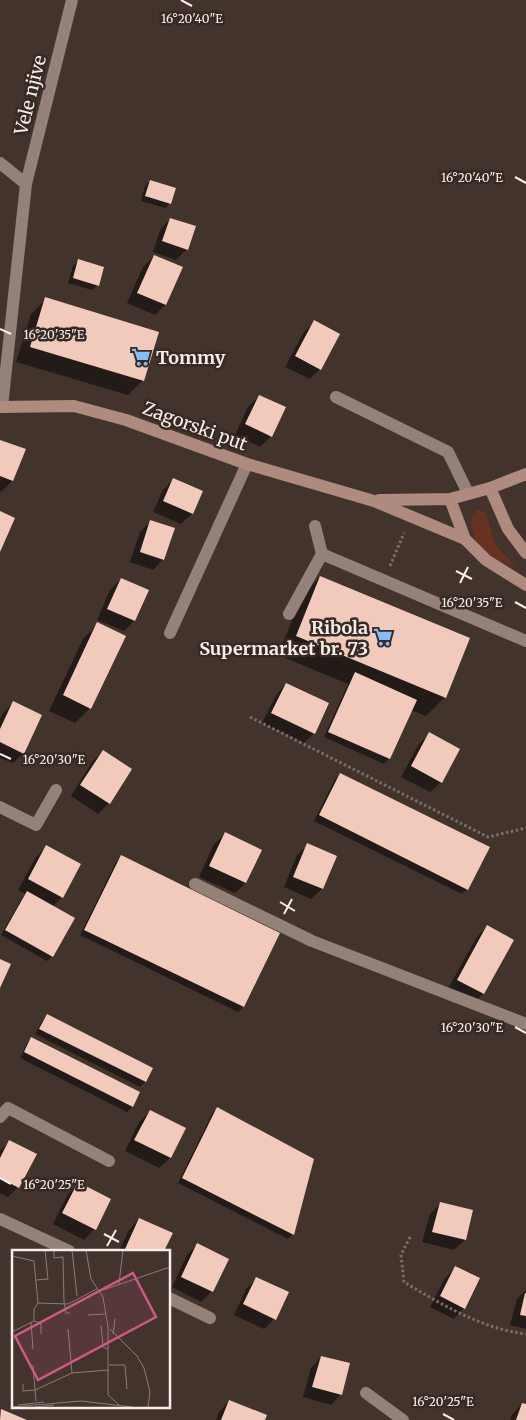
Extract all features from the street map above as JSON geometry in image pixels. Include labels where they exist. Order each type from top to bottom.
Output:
[{"type":"main road","name":"Zagorski put","points":[[1,407],[74,406],[126,420],[247,464],[374,501]]},
{"type":"main road","points":[[374,501],[450,499],[490,488],[526,474]]},
{"type":"main road","points":[[490,488],[508,529],[526,553]]},
{"type":"main road","points":[[450,499],[465,539]]},
{"type":"main road","points":[[374,501],[465,539],[486,560],[526,585]]},
{"type":"street","name":"Vele njive","points":[[1,407],[26,184],[72,0]]},
{"type":"street","points":[[0,163],[26,184]]},
{"type":"street","points":[[336,398],[448,452],[468,493]]},
{"type":"street","points":[[170,633],[247,464]]},
{"type":"street","points":[[289,614],[322,554],[315,526]]},
{"type":"street","points":[[322,554],[526,641]]},
{"type":"street","points":[[0,807],[36,825],[56,790]]},
{"type":"street","points":[[195,884],[312,941],[526,1024]]},
{"type":"street","points":[[0,1117],[8,1108],[108,1161]]},
{"type":"street","points":[[0,1219],[67,1250]]},
{"type":"street","points":[[170,1298],[210,1318]]},
{"type":"street","points":[[366,1393],[403,1420]]},
{"type":"path","points":[[394,555],[400,540]]},
{"type":"path","points":[[250,717],[488,837],[526,828]]},
{"type":"path","points":[[410,1237],[401,1256],[404,1282],[435,1301],[471,1318],[517,1333],[526,1334]]},
{"type":"shaded area","points":[[477,510],[486,512],[495,544],[516,567],[494,558],[479,546],[471,521]]},
{"type":"building","points":[[150,180],[176,188],[171,204],[145,196]]},
{"type":"building","points":[[170,218],[196,226],[188,250],[162,241]]},
{"type":"building","points":[[154,255],[183,267],[166,305],[137,293]]},
{"type":"building","points":[[78,259],[104,267],[99,286],[73,278]]},
{"type":"building","points":[[45,297],[159,332],[144,381],[30,347]]},
{"type":"building","points":[[314,320],[340,334],[321,370],[295,356]]},
{"type":"building","points":[[259,395],[286,407],[272,437],[245,424]]},
{"type":"building","points":[[0,440],[26,449],[13,481],[0,476]]},
{"type":"building","points":[[173,478],[203,491],[193,514],[163,501]]},
{"type":"building","points":[[0,511],[15,518],[0,552]]},
{"type":"building","points":[[150,520],[175,528],[164,560],[140,552]]},
{"type":"building","name":"Ribola Supermarket br. 73","points":[[320,576],[470,638],[446,698],[296,636]]},
{"type":"building","points":[[121,578],[149,590],[135,621],[107,609]]},
{"type":"building","points":[[97,622],[126,636],[91,709],[63,695]]},
{"type":"building","points":[[355,672],[417,700],[390,759],[328,732]]},
{"type":"building","points":[[286,683],[329,703],[315,734],[271,713]]},
{"type":"building","points":[[13,701],[42,715],[24,754],[0,742],[0,729]]},
{"type":"building","points":[[429,732],[460,749],[442,783],[411,766]]},
{"type":"building","points":[[103,750],[132,769],[110,804],[80,785]]},
{"type":"building","points":[[340,773],[490,847],[468,890],[319,815]]},
{"type":"building","points":[[225,832],[262,850],[246,883],[209,866]]},
{"type":"building","points":[[307,843],[337,856],[323,889],[293,877]]},
{"type":"building","points":[[46,845],[81,864],[63,898],[28,879]]},
{"type":"building","points":[[121,855],[280,933],[244,1007],[84,930]]},
{"type":"building","points":[[27,891],[75,918],[53,957],[5,930]]},
{"type":"building","points":[[487,925],[514,940],[484,994],[457,980]]},
{"type":"building","points":[[0,959],[11,964],[0,988]]},
{"type":"building","points":[[47,1014],[153,1068],[146,1082],[39,1029]]},
{"type":"building","points":[[31,1037],[140,1092],[133,1107],[24,1052]]},
{"type":"building","points":[[217,1107],[314,1159],[294,1235],[182,1178]]},
{"type":"building","points":[[150,1110],[186,1128],[171,1158],[134,1140]]},
{"type":"building","points":[[9,1140],[37,1154],[19,1188],[0,1178],[0,1158]]},
{"type":"building","points":[[78,1182],[111,1199],[96,1230],[62,1213]]},
{"type":"building","points":[[440,1202],[473,1210],[466,1240],[432,1232]]},
{"type":"building","points":[[139,1218],[173,1233],[164,1250],[125,1249]]},
{"type":"building","points":[[197,1243],[229,1259],[213,1292],[181,1277]]},
{"type":"building","points":[[455,1266],[480,1278],[465,1309],[440,1296]]},
{"type":"building","points":[[256,1277],[289,1292],[276,1320],[243,1304]]},
{"type":"building","points":[[526,1293],[526,1316],[520,1315]]},
{"type":"building","points":[[321,1356],[350,1363],[342,1395],[312,1387]]},
{"type":"building","points":[[229,1400],[267,1415],[265,1420],[221,1420]]},
{"type":"building","points":[[522,1403],[526,1404],[526,1420],[516,1420]]},
{"type":"building","points":[[1,1409],[27,1420],[0,1420]]},
{"type":"place","name":"Tommy","points":[[141,357]]},
{"type":"place","name":"Ribola Supermarket br. 73","points":[[383,637]]}]
